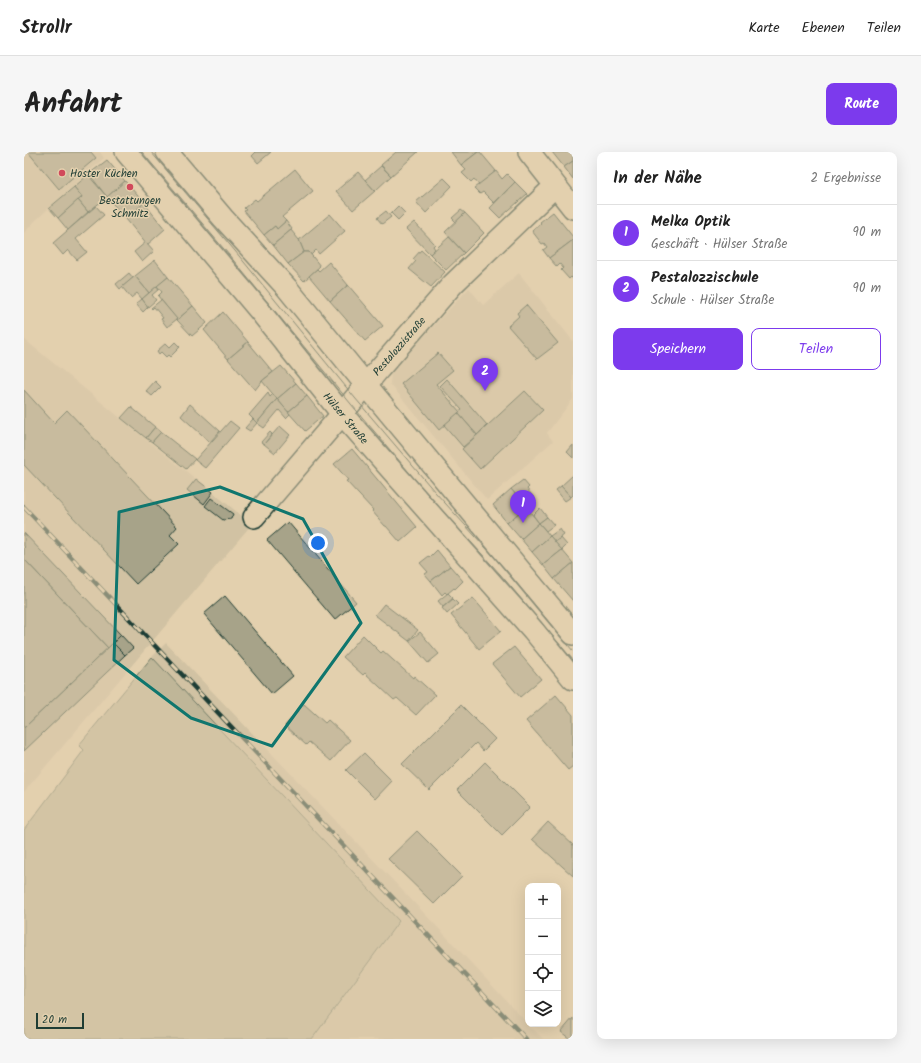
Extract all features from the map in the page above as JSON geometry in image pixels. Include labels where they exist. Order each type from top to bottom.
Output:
[{"type":"street","name":"Hülser Straße","points":[[126,152],[259,310],[342,414],[533,630],[573,679]]},
{"type":"street","points":[[167,152],[287,288],[573,634]]},
{"type":"street","points":[[529,152],[573,208]]},
{"type":"street","name":"Pestalozzistraße","points":[[254,517],[366,384],[453,284],[555,186]]},
{"type":"highlighted area","points":[[220,487],[303,519],[361,623],[272,746],[191,718],[114,660],[119,512]]},
{"type":"shaded area","points":[[24,152],[100,152],[104,158],[35,221],[24,233]]},
{"type":"shaded area","points":[[519,273],[573,341],[573,399],[547,433],[553,441],[487,500],[390,384],[391,371],[469,288],[483,305]]},
{"type":"shaded area","points":[[24,339],[252,524],[24,792]]},
{"type":"shaded area","points":[[166,643],[445,935],[525,1021],[525,1027],[531,1027],[543,1039],[312,1039],[399,921],[152,657]]},
{"type":"shaded area","points":[[152,657],[399,921],[312,1039],[24,1039],[24,830],[84,750],[79,745]]},
{"type":"building","name":"Hoster Küchen","points":[[28,152],[91,152],[96,158],[59,189]]},
{"type":"building","points":[[254,152],[271,152],[258,163],[252,156],[255,153]]},
{"type":"building","points":[[396,152],[418,152],[391,176],[381,165]]},
{"type":"building","points":[[451,152],[478,152],[461,165]]},
{"type":"building","points":[[480,152],[496,171],[479,185],[474,179],[471,182],[462,173],[466,170],[461,165]]},
{"type":"building","points":[[552,152],[573,152],[573,161],[564,167]]},
{"type":"building","points":[[107,160],[125,181],[107,197],[89,174]]},
{"type":"building","points":[[573,161],[573,179],[564,167]]},
{"type":"building","points":[[381,166],[391,176],[375,191],[365,180]]},
{"type":"building","points":[[295,169],[313,191],[282,217],[286,221],[277,229],[275,226],[264,235],[244,211],[246,210],[244,208],[255,199],[257,201]]},
{"type":"building","points":[[496,171],[502,179],[507,174],[515,182],[494,203],[483,192],[480,194],[474,188]]},
{"type":"building","points":[[358,172],[375,191],[353,210],[336,191]]},
{"type":"building","points":[[88,175],[107,197],[88,212],[78,200],[82,197],[74,187]]},
{"type":"building","points":[[444,178],[452,186],[426,213],[416,202]]},
{"type":"building","points":[[125,181],[144,203],[126,219],[107,197]]},
{"type":"building","points":[[515,182],[527,194],[500,218],[490,208]]},
{"type":"building","points":[[74,187],[82,197],[58,218],[49,208]]},
{"type":"building","points":[[78,200],[88,212],[68,230],[58,218]]},
{"type":"building","points":[[144,203],[165,229],[147,245],[126,219]]},
{"type":"building","points":[[96,206],[104,215],[76,239],[87,252],[77,260],[68,250],[63,255],[53,243]]},
{"type":"building","points":[[398,206],[405,213],[398,220],[391,213]]},
{"type":"building","points":[[461,210],[465,213],[456,222],[452,218]]},
{"type":"building","points":[[386,211],[391,217],[382,224],[377,218]]},
{"type":"building","points":[[553,212],[573,237],[573,240],[549,258],[543,250],[547,247],[544,243],[542,244],[532,231],[541,223],[540,222]]},
{"type":"building","points":[[465,213],[484,233],[464,253],[445,232]]},
{"type":"building","points":[[330,214],[345,231],[319,254],[316,250],[311,255],[309,252],[304,252],[299,240]]},
{"type":"building","points":[[286,221],[292,229],[273,245],[264,235],[275,226],[277,229]]},
{"type":"building","points":[[414,222],[435,244],[433,246],[435,249],[430,254],[406,229]]},
{"type":"building","points":[[291,230],[299,240],[304,252],[288,264],[273,245]]},
{"type":"building","points":[[449,237],[464,253],[446,270],[430,254]]},
{"type":"building","points":[[573,240],[573,279],[571,277],[569,279],[561,270],[563,268],[560,264],[557,267],[549,258]]},
{"type":"building","points":[[146,242],[154,251],[142,262],[134,252]]},
{"type":"building","points":[[421,250],[445,272],[431,287],[409,269],[416,261],[413,259]]},
{"type":"building","points":[[304,252],[309,252],[320,266],[304,281],[288,264]]},
{"type":"building","points":[[155,260],[168,277],[149,293],[135,276]]},
{"type":"building","points":[[329,262],[348,285],[330,301],[309,276],[317,269],[319,271]]},
{"type":"building","points":[[129,273],[133,278],[120,289],[116,284]]},
{"type":"building","points":[[135,276],[149,293],[142,299],[137,293],[131,298],[122,287]]},
{"type":"building","points":[[168,277],[193,306],[177,320],[158,296],[162,292],[157,286]]},
{"type":"building","points":[[348,285],[383,326],[365,341],[330,301]]},
{"type":"building","points":[[157,286],[159,289],[152,295],[156,300],[148,307],[142,299]]},
{"type":"building","points":[[142,299],[148,307],[143,312],[136,304]]},
{"type":"building","points":[[161,300],[177,319],[167,327],[161,319],[163,318],[154,307],[152,309],[151,308]]},
{"type":"building","points":[[526,305],[558,343],[537,359],[508,326],[519,316],[517,313]]},
{"type":"building","points":[[193,306],[207,323],[192,336],[177,320]]},
{"type":"building","points":[[223,312],[248,342],[228,359],[204,330]]},
{"type":"building","points":[[175,342],[180,347],[170,357],[168,355],[166,357],[161,352],[159,354],[157,351],[166,343],[170,347]]},
{"type":"building","points":[[248,342],[273,372],[262,381],[255,390],[228,359]]},
{"type":"building","points":[[438,353],[453,370],[436,384],[460,412],[439,430],[401,384]]},
{"type":"building","points":[[281,366],[296,383],[277,399],[262,381]]},
{"type":"building","points":[[447,379],[487,425],[477,435],[458,413],[462,410],[440,386]]},
{"type":"building","points":[[155,381],[161,387],[152,396],[146,391]]},
{"type":"building","points":[[296,383],[307,396],[288,412],[277,399]]},
{"type":"building","points":[[24,390],[54,423],[67,410],[177,527],[170,535],[179,544],[136,584],[24,465]]},
{"type":"building","points":[[525,391],[543,410],[480,469],[462,449]]},
{"type":"building","points":[[268,393],[270,397],[273,394],[277,399],[257,423],[249,415]]},
{"type":"building","points":[[307,396],[323,416],[305,431],[288,412]]},
{"type":"building","points":[[277,399],[290,414],[286,418],[279,410],[264,428],[257,423]]},
{"type":"building","points":[[190,404],[220,431],[210,442],[181,416]]},
{"type":"building","points":[[131,407],[155,427],[146,438],[121,418]]},
{"type":"building","points":[[458,413],[477,435],[463,447],[444,425]]},
{"type":"building","points":[[253,419],[257,423],[250,431],[245,428]]},
{"type":"building","points":[[230,421],[239,428],[205,468],[195,460]]},
{"type":"building","points":[[280,426],[290,435],[275,453],[264,444]]},
{"type":"building","points":[[155,427],[161,432],[152,442],[146,438]]},
{"type":"building","points":[[161,432],[195,459],[186,469],[152,442]]},
{"type":"building","points":[[270,432],[272,434],[264,444],[261,442]]},
{"type":"building","points":[[573,445],[573,458],[567,452]]},
{"type":"building","points":[[352,449],[417,527],[400,542],[346,481],[348,480],[334,464]]},
{"type":"building","points":[[573,475],[573,495],[571,497],[561,486]]},
{"type":"building","points":[[196,479],[213,492],[204,504],[187,490]]},
{"type":"building","points":[[523,480],[529,487],[527,489],[535,499],[526,507],[511,489]]},
{"type":"building","points":[[561,486],[571,497],[565,501],[556,490]]},
{"type":"building","points":[[511,489],[526,507],[507,523],[493,505]]},
{"type":"building","points":[[211,498],[233,514],[231,519],[223,520],[205,506]]},
{"type":"building","points":[[526,507],[539,523],[521,539],[507,523]]},
{"type":"building","points":[[540,508],[547,517],[539,523],[533,515]]},
{"type":"building","points":[[547,517],[554,525],[546,531],[539,523]]},
{"type":"building","points":[[288,522],[356,602],[335,620],[267,540]]},
{"type":"building","points":[[539,523],[550,536],[532,552],[521,539]]},
{"type":"building","points":[[560,529],[564,535],[555,542],[550,536]]},
{"type":"building","points":[[24,533],[121,635],[108,648],[24,559]]},
{"type":"building","points":[[550,536],[562,550],[543,565],[532,552]]},
{"type":"building","points":[[561,538],[567,545],[562,550],[555,542]]},
{"type":"building","points":[[437,550],[450,566],[431,581],[425,574],[428,572],[420,563],[429,556],[430,557]]},
{"type":"building","points":[[562,550],[573,563],[554,579],[543,565]]},
{"type":"building","points":[[24,559],[108,648],[24,728]]},
{"type":"building","points":[[573,563],[573,601],[554,579]]},
{"type":"building","points":[[450,566],[463,581],[455,589],[454,588],[447,594],[445,592],[442,595],[431,581]]},
{"type":"building","points":[[448,593],[453,598],[443,607],[438,601]]},
{"type":"building","points":[[225,596],[293,676],[272,694],[204,614]]},
{"type":"building","points":[[473,598],[501,631],[479,649],[451,615]]},
{"type":"building","points":[[453,599],[458,604],[447,614],[442,608]]},
{"type":"building","points":[[384,604],[418,630],[409,641],[375,615]]},
{"type":"building","points":[[420,632],[439,654],[428,663],[409,641]]},
{"type":"building","points":[[121,635],[133,648],[125,655],[113,643]]},
{"type":"building","points":[[363,635],[381,653],[383,651],[413,678],[414,676],[435,695],[416,715],[397,698],[394,700],[365,673],[363,675],[343,657]]},
{"type":"building","points":[[113,643],[125,655],[24,751],[24,728]]},
{"type":"building","points":[[514,647],[541,679],[520,697],[492,664]]},
{"type":"building","points":[[556,695],[573,715],[573,766],[568,770],[526,721]]},
{"type":"building","points":[[304,704],[325,723],[328,720],[350,740],[331,761],[309,742],[306,745],[285,726]]},
{"type":"building","points":[[461,705],[495,739],[483,751],[476,743],[429,790],[402,764]]},
{"type":"building","points":[[364,753],[392,781],[375,799],[346,770]]},
{"type":"building","points":[[485,762],[530,807],[502,835],[457,790]]},
{"type":"building","points":[[548,822],[573,845],[573,876],[532,839]]},
{"type":"building","points":[[417,831],[462,876],[434,904],[388,859]]},
{"type":"building","points":[[573,1018],[573,1039],[570,1039],[561,1032]]},
{"type":"tram line","points":[[142,152],[229,255],[351,404],[430,497],[500,574],[573,660]]},
{"type":"tram line","points":[[151,152],[235,251],[355,398],[435,492],[506,570],[573,651]]},
{"type":"railway","points":[[24,507],[526,1039]]},
{"type":"place","name":"Hoster Küchen","points":[[62,173]]},
{"type":"place","name":"Bestattungen Schmitz","points":[[130,187]]},
{"type":"place","name":"Pestalozzischule","points":[[485,391]]},
{"type":"place","name":"Melka Optik","points":[[523,523]]}]
